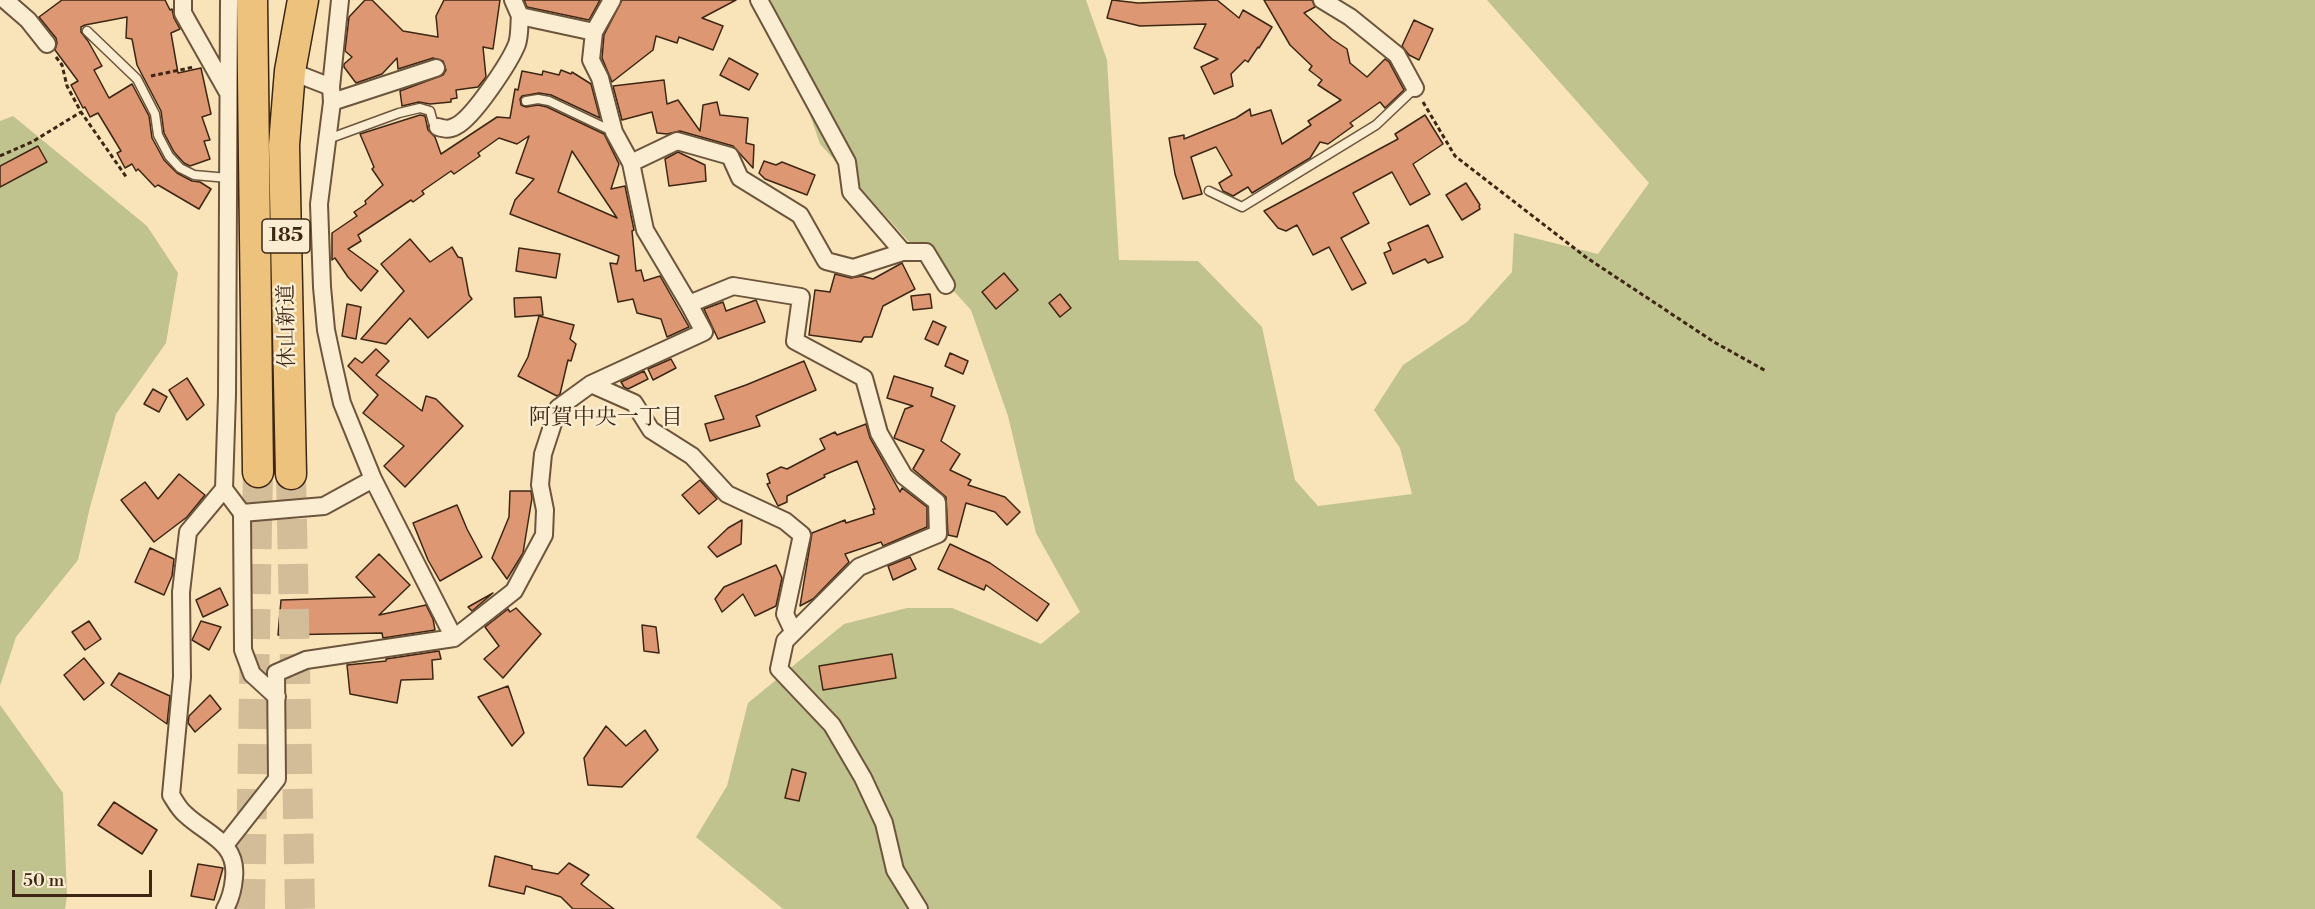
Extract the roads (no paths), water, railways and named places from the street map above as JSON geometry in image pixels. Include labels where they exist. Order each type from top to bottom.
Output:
[{"type":"highway","name":"休山新道","points":[[252,0],[258,472]]},
{"type":"highway","name":"休山新道","points":[[291,474],[284,145],[290,71],[303,0]]},
{"type":"street","points":[[0,6],[4,0],[28,20],[47,44]]},
{"type":"street","points":[[183,0],[183,13],[227,92]]},
{"type":"street","points":[[225,909],[232,897],[235,870],[233,855],[225,845],[183,813],[171,795],[182,677],[181,592],[188,532],[224,489],[227,395],[229,0]]},
{"type":"street","points":[[340,0],[319,204],[326,330],[342,403],[373,479],[454,638]]},
{"type":"street","points":[[225,845],[277,779],[276,673],[306,660],[454,638],[514,591],[544,535],[545,510],[540,485],[543,454],[558,408],[591,384],[704,332],[645,230],[631,163],[614,132],[600,78],[591,60],[594,32],[612,0]]},
{"type":"street","points":[[759,0],[847,162],[851,192],[903,252]]},
{"type":"street","points":[[1322,0],[1350,17],[1397,55],[1415,88]]},
{"type":"street","points":[[438,127],[447,130],[458,126],[483,97],[507,62],[517,43],[517,8],[594,32]]},
{"type":"street","points":[[290,71],[331,94],[436,68]]},
{"type":"street","points":[[631,163],[677,141],[730,156],[740,178],[800,215],[826,261],[853,268],[903,252],[926,252],[946,285]]},
{"type":"street","points":[[689,304],[733,286],[801,297],[795,341],[864,378],[879,433],[904,476],[937,502],[938,534],[859,567],[784,641],[779,669],[832,725],[863,778],[884,823],[895,870],[919,909]]},
{"type":"street","points":[[591,384],[634,403],[651,430],[692,456],[727,494],[785,521],[802,535],[785,614],[793,631]]},
{"type":"street","points":[[242,513],[324,506],[373,479]]},
{"type":"street","points":[[224,489],[242,513],[243,650],[252,674],[277,697]]},
{"type":"lane","points":[[87,31],[137,79],[155,114],[158,135],[169,156],[180,168],[194,175],[228,178]]},
{"type":"lane","points":[[1209,192],[1242,207],[1376,125],[1415,88]]},
{"type":"lane","points":[[526,101],[538,99],[549,101],[614,132]]},
{"type":"lane","points":[[327,139],[399,112],[420,108],[430,111],[433,122],[438,127]]},
{"type":"tunnel","points":[[250,909],[258,472]]},
{"type":"tunnel","points":[[291,474],[300,909]]},
{"type":"district","name":"阿賀中央一丁目","points":[[606,419]]}]
